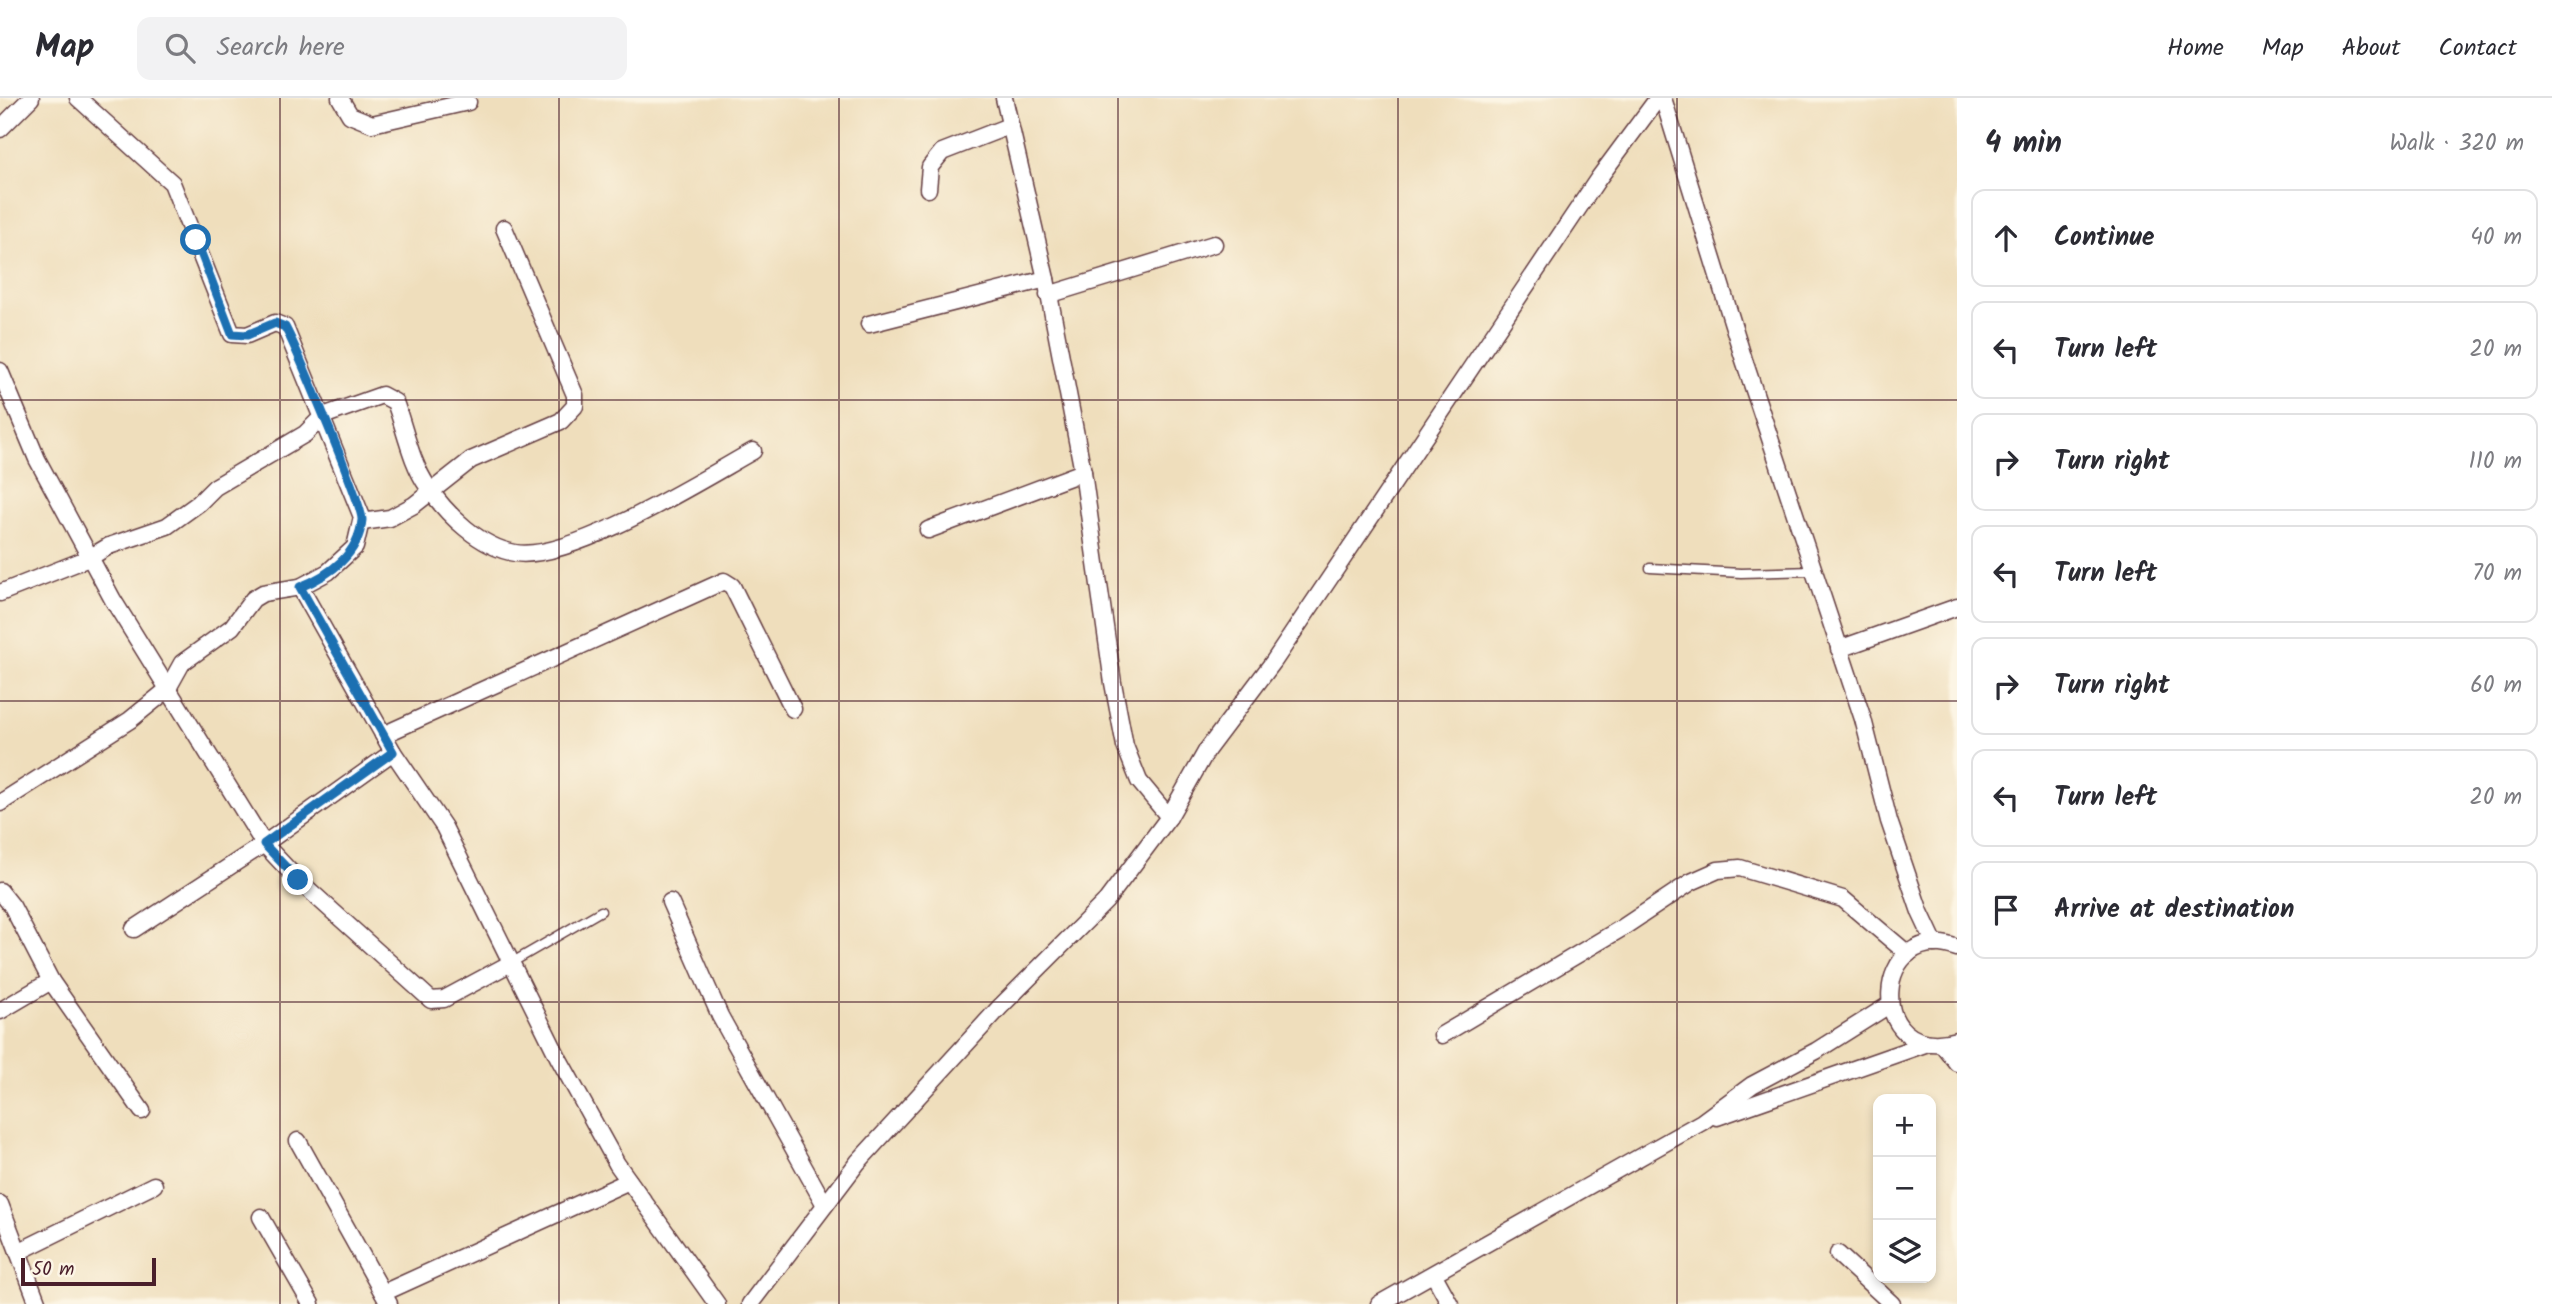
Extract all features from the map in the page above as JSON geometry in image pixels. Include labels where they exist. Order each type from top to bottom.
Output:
[{"type":"street","points":[[0,129],[31,98]]},
{"type":"street","points":[[0,803],[130,720],[167,690],[182,663],[232,627],[253,599],[263,593],[300,587],[328,572],[355,547],[362,522],[362,513],[285,327],[275,323],[247,335],[232,334],[172,183],[78,98]]},
{"type":"street","points":[[340,98],[350,116],[372,124],[468,102]]},
{"type":"street","points":[[1004,98],[1047,287],[1083,472],[1113,683],[1125,746],[1139,781],[1169,817]]},
{"type":"street","points":[[1661,98],[1870,743],[1889,821],[1920,912],[1935,944]]},
{"type":"street","points":[[750,1304],[858,1162],[1000,1007],[1106,901],[1169,817],[1207,750],[1274,661],[1598,179],[1661,98]]},
{"type":"street","points":[[928,189],[930,167],[942,152],[1009,126]]},
{"type":"street","points":[[362,522],[390,517],[432,493],[471,460],[561,421],[575,405],[570,384],[504,228]]},
{"type":"street","points":[[869,324],[1047,287],[1214,244]]},
{"type":"street","points":[[0,371],[37,459],[89,558],[167,690],[264,844],[298,880],[431,1000],[444,999],[511,963]]},
{"type":"street","points":[[0,593],[89,558],[109,546],[160,529],[180,518],[215,487],[305,434],[323,416],[383,395],[396,402],[419,472],[432,493],[451,515],[479,538],[514,553],[531,554],[562,549],[592,537],[753,451]]},
{"type":"street","points":[[928,530],[1083,472]]},
{"type":"street","points":[[383,735],[724,581],[732,586],[793,709]]},
{"type":"street","points":[[300,587],[393,752],[444,827],[559,1059],[629,1181],[717,1304]]},
{"type":"street","points":[[1839,649],[1957,607]]},
{"type":"street","points":[[134,929],[264,844],[393,752]]},
{"type":"street","points":[[1442,1035],[1622,928],[1691,882],[1718,870],[1740,868],[1843,899],[1908,954]]},
{"type":"street","points":[[0,891],[12,906],[51,981],[142,1111]]},
{"type":"street","points":[[670,902],[720,1016],[825,1205]]},
{"type":"street","points":[[1957,948],[1935,944],[1908,954],[1891,977],[1889,1005],[1903,1030],[1942,1043],[1957,1063]]},
{"type":"street","points":[[0,1011],[51,981]]},
{"type":"street","points":[[1379,1304],[1434,1275],[1498,1234],[1702,1122],[1752,1085],[1816,1051],[1889,1005]]},
{"type":"street","points":[[1702,1122],[1942,1043]]},
{"type":"street","points":[[298,1141],[386,1298],[629,1181]]},
{"type":"street","points":[[18,1252],[154,1185]]},
{"type":"street","points":[[0,1204],[38,1304]]},
{"type":"street","points":[[261,1217],[311,1304]]},
{"type":"street","points":[[1838,1254],[1892,1304]]},
{"type":"street","points":[[1434,1275],[1450,1304]]},
{"type":"lane","points":[[1650,568],[1741,573],[1813,571]]},
{"type":"lane","points":[[511,963],[601,911]]},
{"type":"route","points":[[196,240],[232,334],[247,335],[275,323],[285,327],[362,513],[355,547],[328,572],[300,587],[393,752],[264,844],[298,880]]}]
